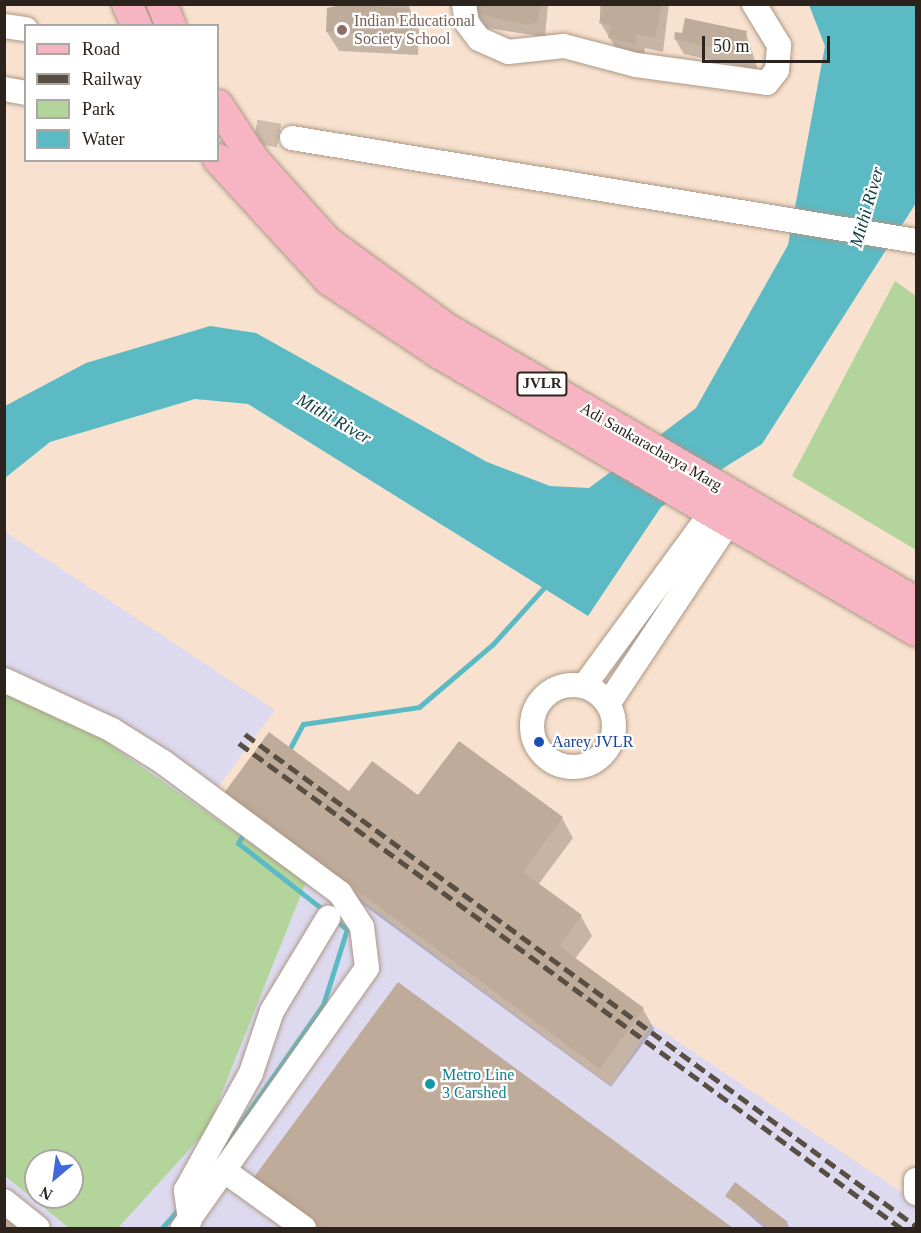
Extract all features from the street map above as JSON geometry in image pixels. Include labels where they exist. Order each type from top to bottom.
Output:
[{"type":"main road","points":[[127,4],[136,24]]},
{"type":"main road","points":[[162,4],[170,24]]},
{"type":"main road","name":"Adi Sankaracharya Marg","points":[[219,107],[255,161],[328,242],[446,328],[916,602]]},
{"type":"main road","name":"Adi Sankaracharya Marg","points":[[219,160],[329,280],[440,354],[916,631]]},
{"type":"street","points":[[464,4],[467,23],[479,39],[508,52],[564,46],[636,65],[767,83],[777,70],[778,45],[754,4]]},
{"type":"street","points":[[4,26],[24,29]]},
{"type":"street","points":[[4,89],[24,93]]},
{"type":"street","points":[[292,138],[916,241]]},
{"type":"street","points":[[584,686],[720,517]]},
{"type":"street","points":[[608,704],[720,517]]},
{"type":"street","points":[[4,680],[112,730],[163,762],[340,892],[362,927],[367,968],[226,1172],[187,1224]]},
{"type":"street","points":[[584,686],[608,704],[614,722],[606,750],[582,766],[553,761],[534,739],[535,710],[555,689],[584,686]]},
{"type":"street","points":[[187,1224],[186,1190],[251,1073],[272,1011],[328,918]]},
{"type":"street","points":[[226,1172],[304,1228]]},
{"type":"street","points":[[916,1180],[916,1193]]},
{"type":"street","points":[[4,1201],[38,1228]]},
{"type":"shaded area","points":[[4,531],[275,710],[215,791],[611,1086],[652,1024],[916,1202],[916,1228],[5,1228]]},
{"type":"green space","points":[[895,281],[916,296],[916,550],[792,476]]},
{"type":"green space","points":[[4,693],[79,723],[306,882],[207,1130],[118,1228],[69,1228],[46,1209],[84,1209],[84,1149],[24,1149],[24,1191],[5,1176]]},
{"type":"water","name":"Mithi River","points":[[809,5],[916,5],[916,203],[762,444],[661,507],[588,616],[248,404],[195,399],[50,442],[5,478],[5,406],[86,363],[210,326],[256,333],[487,462],[550,486],[589,488],[696,408],[788,245],[825,46]]},
{"type":"building","points":[[346,4],[409,9],[408,36],[326,32],[327,8]]},
{"type":"building","points":[[472,4],[541,4],[537,23],[527,25],[471,12]]},
{"type":"building","points":[[603,4],[662,4],[655,38],[637,34],[635,44],[608,38],[611,25],[599,23]]},
{"type":"building","points":[[685,18],[747,31],[743,50],[752,56],[674,39],[675,32],[682,33]]},
{"type":"building","points":[[269,732],[349,791],[372,761],[418,795],[459,741],[563,817],[523,872],[582,915],[559,946],[644,1008],[600,1069],[224,793]]},
{"type":"building","name":"Metro Line 3 Carshed","points":[[398,982],[733,1228],[307,1228],[248,1185]]},
{"type":"building","points":[[735,1182],[788,1222],[783,1228],[769,1228],[725,1196]]},
{"type":"building","points":[[4,1217],[19,1228],[4,1228]]},
{"type":"waterway","points":[[288,752],[303,724],[419,707],[493,644],[549,582]]},
{"type":"waterway","points":[[245,831],[238,843],[326,912]]},
{"type":"waterway","points":[[221,1151],[323,1005],[347,929],[335,920]]},
{"type":"waterway","points":[[162,1228],[180,1207]]},
{"type":"tunnel","points":[[220,125],[292,138]]},
{"type":"railway","points":[[245,734],[916,1226]]},
{"type":"railway","points":[[239,743],[901,1228]]},
{"type":"place","name":"Indian Educational Society School","points":[[342,30]]},
{"type":"place","name":"Aarey JVLR","points":[[539,742]]},
{"type":"place","name":"Metro Line 3 Carshed","points":[[430,1084]]}]
